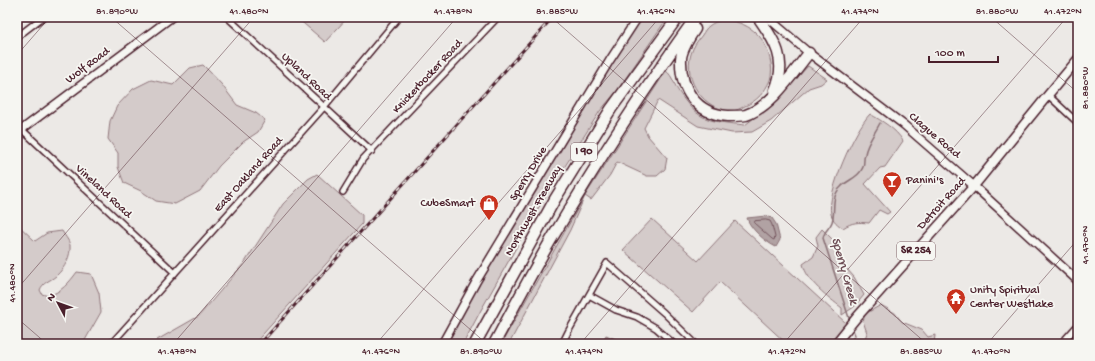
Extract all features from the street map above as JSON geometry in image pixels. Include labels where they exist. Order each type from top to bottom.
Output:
[{"type":"highway","name":"Northwest Freeway","points":[[475,344],[555,199],[611,109],[678,17]]},
{"type":"highway","name":"I 90","points":[[494,344],[550,241],[613,139],[656,72],[696,17]]},
{"type":"highway","points":[[702,17],[690,36],[681,58],[682,72],[685,87],[692,99],[704,109],[719,115],[746,115],[763,106],[772,98],[809,53]]},
{"type":"highway","points":[[758,17],[771,36],[781,60],[778,84],[772,98]]},
{"type":"main road","name":"Detroit Road","points":[[835,344],[847,328],[974,186],[1078,59]]},
{"type":"street","points":[[17,37],[43,17]]},
{"type":"street","name":"Wolf Road","points":[[19,129],[172,17]]},
{"type":"street","name":"Upland Road","points":[[227,17],[372,151]]},
{"type":"street","name":"East Oakland Road","points":[[111,344],[324,107],[369,51],[399,17]]},
{"type":"street","name":"Knickerbocker Road","points":[[343,192],[363,159],[498,17]]},
{"type":"street","name":"Sperry Drive","points":[[442,344],[476,282],[606,66],[638,17]]},
{"type":"street","name":"Clague Road","points":[[767,17],[809,53],[904,125],[974,186],[1078,281]]},
{"type":"street","points":[[1048,95],[1078,122]]},
{"type":"street","name":"Vineland Road","points":[[19,129],[175,273]]},
{"type":"street","points":[[564,344],[564,340],[568,332],[607,263],[664,313],[696,344]]},
{"type":"street","points":[[589,295],[616,310],[637,317],[656,328],[674,344]]},
{"type":"street","points":[[1061,344],[1078,325]]},
{"type":"shaded area","points":[[296,17],[348,17],[325,42]]},
{"type":"shaded area","points":[[641,17],[668,17],[616,92],[600,111],[539,207],[463,344],[447,344],[466,306],[611,64]]},
{"type":"shaded area","points":[[723,19],[740,23],[754,31],[764,42],[771,64],[770,80],[763,92],[753,102],[733,111],[721,109],[704,99],[698,92],[690,74],[689,64],[695,44],[708,27]]},
{"type":"shaded area","points":[[203,65],[222,85],[237,105],[256,113],[265,120],[258,132],[243,142],[219,166],[200,191],[175,204],[156,201],[141,191],[124,183],[118,167],[118,153],[108,139],[110,121],[117,106],[133,89],[151,80],[173,85],[190,68]]},
{"type":"shaded area","points":[[808,66],[827,79],[821,84],[809,88],[771,121],[752,132],[732,133],[698,126],[658,100],[644,128],[648,136],[667,158],[665,169],[657,176],[647,176],[617,162],[610,175],[591,200],[585,196],[666,71],[686,102],[700,115],[707,119],[723,123],[745,125],[777,100]]},
{"type":"shaded area","points":[[870,114],[893,129],[903,141],[885,167],[880,168],[865,184],[890,212],[887,214],[879,210],[869,223],[855,223],[843,228],[833,219],[831,214],[833,192],[837,177],[850,147],[857,133]]},
{"type":"shaded area","points":[[317,174],[362,215],[362,224],[254,344],[154,344],[157,340],[199,316],[245,262],[283,204],[308,179]]},
{"type":"shaded area","points":[[585,196],[570,230],[509,344],[501,344]]},
{"type":"shaded area","points":[[652,219],[698,261],[735,221],[846,323],[829,344],[787,344],[720,282],[693,312],[623,250]]},
{"type":"shaded area","points":[[17,224],[35,241],[47,233],[62,231],[68,239],[70,253],[65,266],[56,276],[43,285],[40,290],[42,294],[48,296],[61,290],[77,272],[91,274],[99,293],[101,312],[84,342],[79,344],[26,344],[21,339],[17,341]]},
{"type":"shaded area","points":[[822,229],[834,241],[838,259],[854,277],[864,295],[854,307],[842,315],[842,308],[813,283],[805,271],[803,264],[813,257],[818,246],[816,237]]},
{"type":"shaded area","points":[[881,305],[895,313],[902,322],[922,330],[928,337],[935,335],[934,344],[863,344],[867,333],[863,321],[865,314]]},
{"type":"water","points":[[766,216],[772,218],[776,224],[780,240],[776,247],[759,235],[747,218]]},
{"type":"water","points":[[606,335],[627,344],[601,344]]},
{"type":"waterway","name":"Sperry Creek","points":[[850,321],[823,238],[832,222],[834,199],[843,185],[860,172],[863,167],[867,146],[880,123]]},
{"type":"waterway","name":"Sperry Creek","points":[[849,344],[855,335],[852,328]]},
{"type":"railway","points":[[260,344],[553,17]]},
{"type":"place","name":"Panini's","points":[[892,198]]},
{"type":"place","name":"CubeSmart","points":[[489,221]]},
{"type":"place","name":"Unity Spiritual Center Westlake","points":[[956,315]]}]
